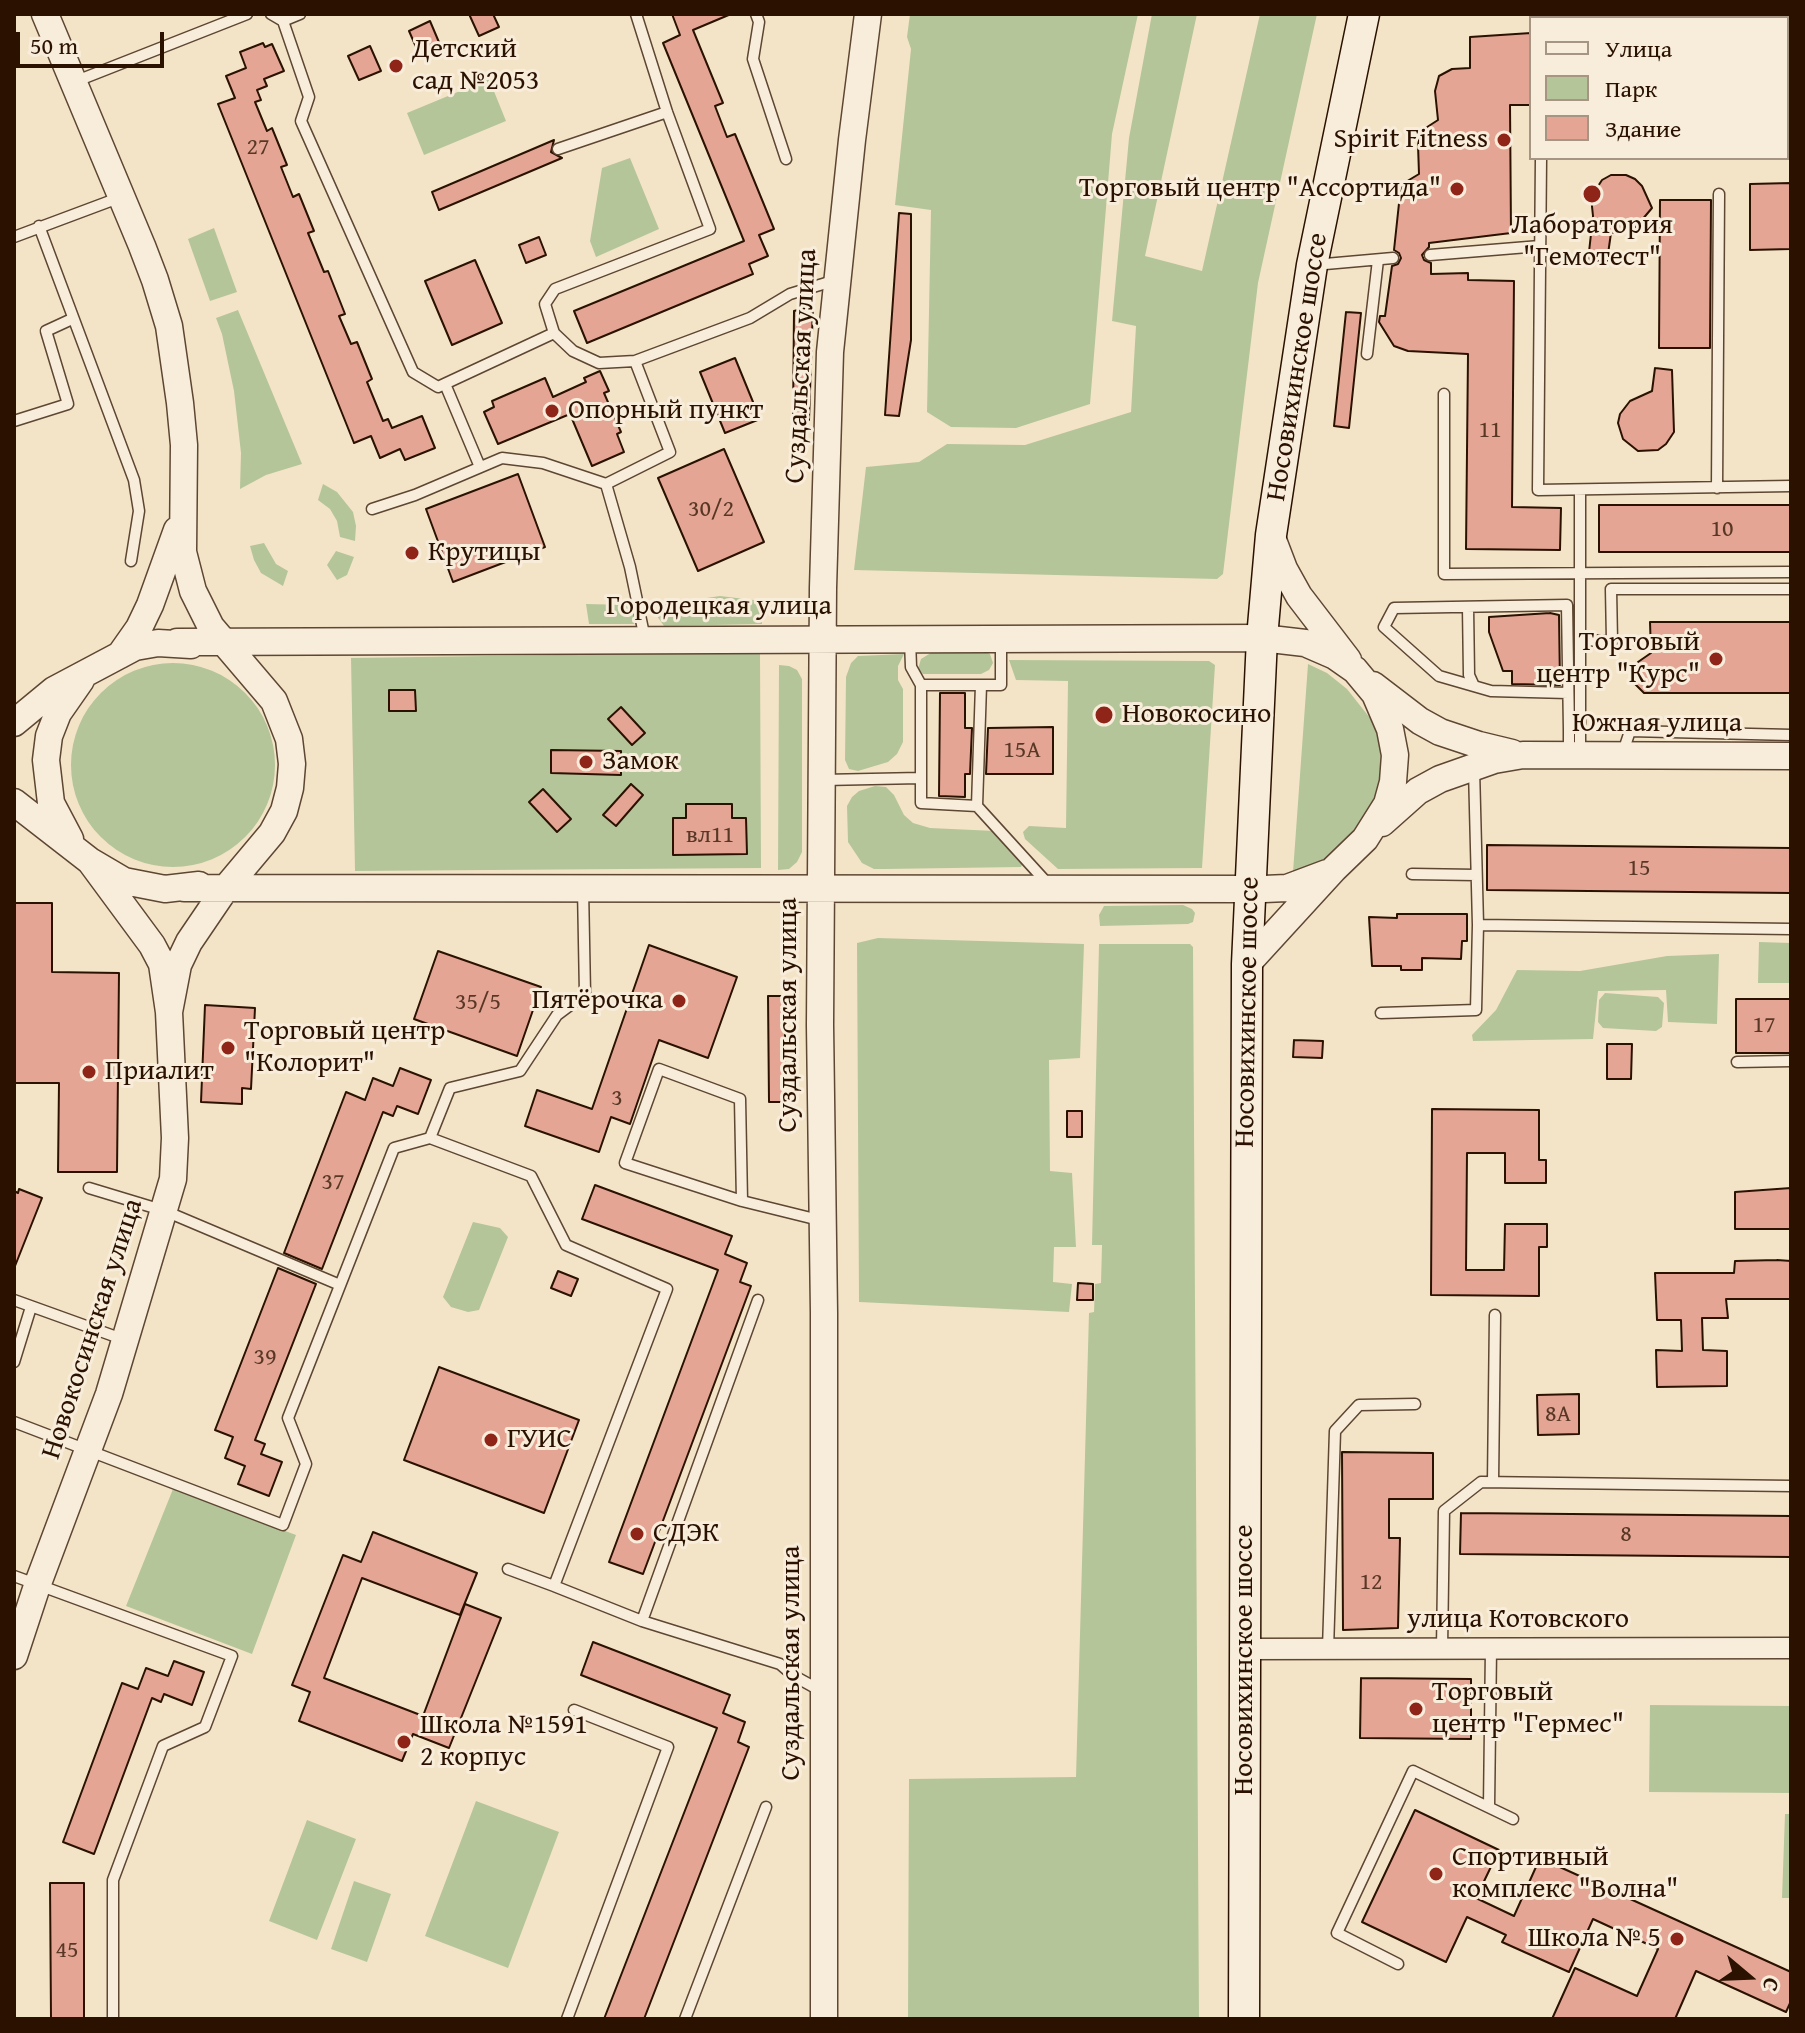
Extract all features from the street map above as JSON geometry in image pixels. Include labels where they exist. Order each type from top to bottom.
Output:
[{"type":"main road","name":"Носовихинское шоссе","points":[[1244,2019],[1247,964],[1262,638],[1271,535],[1312,265],[1364,14]]},
{"type":"street","points":[[45,14],[122,196],[155,280],[169,326],[180,403],[183,552],[193,591],[211,627],[262,684],[283,719],[289,739],[292,764],[284,811],[272,833],[225,889],[189,942],[178,965],[169,1012]]},
{"type":"street","name":"Суздальская улица","points":[[824,2019],[822,638],[830,352],[868,14]]},
{"type":"street","points":[[169,1012],[162,964],[152,945],[67,835],[51,803],[46,760],[49,736],[69,693],[109,660],[139,628],[175,540],[183,499]]},
{"type":"street","points":[[1247,964],[1365,839],[1387,804],[1395,755],[1384,711],[1299,596],[1271,535]]},
{"type":"street","name":"Городецкая улица","points":[[177,642],[1262,638],[1305,643],[1335,656],[1360,675]]},
{"type":"street","points":[[14,723],[54,690],[135,647],[177,642],[216,651],[247,670],[262,684]]},
{"type":"street","name":"Южная улица","points":[[1360,675],[1420,721],[1440,732],[1523,755],[1791,756]]},
{"type":"street","name":"Южная улица","points":[[1365,839],[1418,791],[1440,779],[1523,755]]},
{"type":"street","points":[[14,802],[107,872],[142,886],[225,889],[1249,889],[1287,888],[1334,869]]},
{"type":"street","points":[[184,888],[222,877],[258,851]]},
{"type":"street","name":"Новокосинская улица","points":[[14,1656],[26,1581],[89,1449],[126,1340],[173,1179],[175,1138],[169,1012]]},
{"type":"street","name":"улица Котовского","points":[[1245,1649],[1791,1648]]},
{"type":"lane","points":[[74,82],[247,14]]},
{"type":"lane","points":[[271,14],[283,21],[309,97],[301,121],[413,372],[438,387],[554,333]]},
{"type":"lane","points":[[283,21],[300,14]]},
{"type":"lane","points":[[636,14],[667,112],[710,229],[555,289],[545,304],[554,333],[573,351],[599,363],[635,361],[750,318],[790,294],[837,280]]},
{"type":"lane","points":[[756,14],[759,22],[753,59],[786,159]]},
{"type":"lane","points":[[558,149],[667,112]]},
{"type":"lane","points":[[1541,160],[1538,490],[1791,486]]},
{"type":"lane","points":[[1717,488],[1719,194]]},
{"type":"lane","points":[[14,237],[122,196]]},
{"type":"lane","points":[[39,226],[134,480],[139,511],[131,561]]},
{"type":"lane","points":[[1430,255],[1540,246]]},
{"type":"lane","points":[[1312,265],[1393,258]]},
{"type":"lane","points":[[1367,354],[1378,260]]},
{"type":"lane","points":[[14,421],[68,404],[46,331],[72,319]]},
{"type":"lane","points":[[372,509],[415,495],[502,458],[543,463],[606,484],[670,452],[635,361]]},
{"type":"lane","points":[[445,384],[480,467]]},
{"type":"lane","points":[[1444,394],[1444,574],[1791,572]]},
{"type":"lane","points":[[606,484],[630,567],[645,639]]},
{"type":"lane","points":[[1574,755],[1580,640],[1580,490]]},
{"type":"lane","points":[[1580,640],[1612,641],[1611,589],[1791,589]]},
{"type":"lane","points":[[1568,693],[1491,691],[1439,676],[1384,627],[1394,608],[1567,605],[1568,693],[1574,755]]},
{"type":"lane","points":[[1468,607],[1469,675],[1474,686]]},
{"type":"lane","points":[[910,638],[911,667],[921,685],[921,803],[977,806]]},
{"type":"lane","points":[[921,685],[1001,685],[1001,638]]},
{"type":"lane","points":[[981,685],[977,806],[1051,888]]},
{"type":"lane","points":[[1621,755],[1630,731],[1791,735]]},
{"type":"lane","points":[[1381,1013],[1476,1010],[1478,925],[1474,767]]},
{"type":"lane","points":[[821,780],[920,778]]},
{"type":"lane","points":[[1412,874],[1476,875]]},
{"type":"lane","points":[[430,1138],[450,1088],[520,1071],[557,1015],[585,994],[583,887]]},
{"type":"lane","points":[[1478,925],[1791,929]]},
{"type":"lane","points":[[1737,1062],[1791,1061]]},
{"type":"lane","points":[[742,1201],[740,1099],[659,1069],[625,1163],[742,1201],[823,1221]]},
{"type":"lane","points":[[14,1422],[283,1525],[306,1464],[288,1418],[394,1148],[430,1138],[531,1176],[566,1245],[667,1289],[554,1586]]},
{"type":"lane","points":[[89,1188],[165,1211],[340,1285]]},
{"type":"lane","points":[[14,1300],[126,1340]]},
{"type":"lane","points":[[642,1621],[758,1300]]},
{"type":"lane","points":[[14,1362],[31,1307]]},
{"type":"lane","points":[[1493,1482],[1495,1315]]},
{"type":"lane","points":[[1328,1649],[1335,1431],[1359,1405],[1415,1404]]},
{"type":"lane","points":[[1442,1649],[1444,1511],[1481,1482],[1791,1486]]},
{"type":"lane","points":[[508,1569],[642,1621],[780,1664],[794,1676],[825,1693]]},
{"type":"lane","points":[[26,1581],[232,1656],[205,1727],[163,1746],[113,1880],[113,2019]]},
{"type":"lane","points":[[1489,1807],[1491,1648]]},
{"type":"lane","points":[[567,2019],[668,1747],[574,1710]]},
{"type":"lane","points":[[1398,1964],[1337,1933],[1413,1771],[1513,1819]]},
{"type":"lane","points":[[685,2019],[766,1807]]},
{"type":"green space","points":[[910,14],[1138,14],[1112,134],[1090,404],[1016,428],[951,427],[927,412],[931,210],[895,205],[911,49],[907,37]]},
{"type":"green space","points":[[1152,14],[1197,14],[1145,256],[1202,271],[1260,14],[1317,14],[1258,283],[1223,574],[1217,579],[854,570],[866,467],[919,462],[947,444],[1025,445],[1131,412],[1136,326],[1112,321],[1129,138]]},
{"type":"green space","points":[[489,79],[506,121],[424,155],[407,113]]},
{"type":"green space","points":[[630,158],[659,229],[596,257],[590,241],[602,168]]},
{"type":"green space","points":[[214,228],[237,292],[210,301],[188,239]]},
{"type":"green space","points":[[238,310],[302,464],[266,475],[240,489],[241,453],[234,391],[216,318]]},
{"type":"green space","points":[[323,484],[337,492],[353,512],[355,541],[340,537],[337,521],[330,509],[318,500]]},
{"type":"green space","points":[[264,543],[276,564],[288,571],[283,586],[261,573],[254,560],[250,546]]},
{"type":"green space","points":[[336,551],[354,557],[347,575],[337,580],[327,565]]},
{"type":"green space","points":[[720,596],[762,601],[762,624],[664,626],[657,616],[656,610],[660,605]]},
{"type":"green space","points":[[586,604],[630,605],[636,611],[637,618],[634,624],[589,624]]},
{"type":"green space","points":[[934,651],[984,651],[990,654],[993,663],[989,670],[981,674],[923,674],[918,669],[921,659]]},
{"type":"green space","points":[[760,652],[761,868],[355,871],[351,658]]},
{"type":"green space","points":[[904,654],[898,666],[898,680],[903,689],[903,742],[888,762],[858,771],[849,769],[845,760],[846,677],[851,663],[858,656]]},
{"type":"green space","points":[[1009,660],[1209,661],[1215,665],[1202,868],[1058,869],[1025,839],[1023,832],[1029,826],[1066,828],[1068,681],[1016,680]]},
{"type":"green space","points":[[173,663],[212,671],[230,680],[245,693],[258,708],[267,726],[275,765],[267,804],[258,822],[245,837],[230,850],[212,859],[173,867],[134,859],[116,850],[101,837],[88,822],[79,804],[71,765],[79,726],[88,708],[101,693],[116,680],[134,671]]},
{"type":"green space","points":[[1308,664],[1327,673],[1347,689],[1370,718],[1378,735],[1380,777],[1375,797],[1348,840],[1329,857],[1293,872]]},
{"type":"green space","points":[[779,665],[797,670],[802,679],[802,852],[789,869],[778,870]]},
{"type":"green space","points":[[875,786],[886,787],[894,795],[904,815],[913,823],[930,828],[995,831],[1023,863],[1021,867],[874,869],[862,863],[848,842],[847,806],[859,791]]},
{"type":"green space","points":[[1183,905],[1195,913],[1193,922],[1100,926],[1099,915],[1104,906]]},
{"type":"green space","points":[[878,938],[1084,944],[1080,1058],[1049,1060],[1050,1171],[1072,1173],[1076,1247],[1054,1247],[1053,1282],[1072,1284],[1069,1312],[859,1302],[857,943]]},
{"type":"green space","points":[[1759,942],[1791,943],[1791,983],[1758,983]]},
{"type":"green space","points":[[1099,944],[1190,944],[1193,947],[1199,2019],[908,2019],[909,1779],[1076,1777],[1089,1313],[1094,1312],[1095,1284],[1101,1283],[1102,1245],[1092,1245]]},
{"type":"green space","points":[[1719,954],[1717,1024],[1668,1022],[1666,990],[1598,991],[1593,1039],[1473,1041],[1472,1035],[1496,1010],[1517,970],[1580,971],[1667,956]]},
{"type":"green space","points":[[1605,993],[1658,997],[1664,1003],[1662,1027],[1656,1031],[1603,1028],[1598,1022],[1599,1000]]},
{"type":"green space","points":[[473,1222],[500,1228],[508,1237],[479,1310],[468,1312],[451,1307],[443,1297]]},
{"type":"green space","points":[[173,1489],[296,1535],[252,1654],[126,1606]]},
{"type":"green space","points":[[1650,1705],[1791,1706],[1791,1793],[1649,1792]]},
{"type":"green space","points":[[476,1801],[559,1832],[508,1968],[425,1936]]},
{"type":"green space","points":[[1785,1814],[1791,1814],[1791,1898],[1782,1898]]},
{"type":"green space","points":[[307,1820],[356,1839],[317,1940],[269,1921]]},
{"type":"green space","points":[[354,1881],[391,1894],[367,1962],[331,1949]]},
{"type":"building","points":[[469,14],[493,14],[499,27],[479,36]]},
{"type":"building","points":[[672,14],[731,14],[693,30],[723,103],[715,106],[727,137],[735,134],[774,229],[759,235],[768,256],[749,264],[753,274],[587,343],[574,311],[744,241],[663,43],[680,35]]},
{"type":"building","points":[[430,21],[441,47],[420,56],[409,31]]},
{"type":"building","name":"Торговый центр \"Ассортида\"","points":[[1529,33],[1529,105],[1510,105],[1511,233],[1429,243],[1422,255],[1424,260],[1431,263],[1431,274],[1468,273],[1468,280],[1514,281],[1512,507],[1561,508],[1560,550],[1466,549],[1468,354],[1408,351],[1394,346],[1379,322],[1380,316],[1385,316],[1392,266],[1398,264],[1401,258],[1394,250],[1400,194],[1404,183],[1419,174],[1421,131],[1438,120],[1435,91],[1439,76],[1452,69],[1470,68],[1470,37]]},
{"type":"building","points":[[263,43],[265,47],[272,44],[284,71],[264,79],[267,86],[257,90],[261,100],[255,102],[267,131],[272,128],[287,165],[281,167],[293,197],[299,194],[314,231],[308,233],[324,272],[328,271],[345,314],[339,316],[351,344],[357,342],[372,379],[367,382],[383,421],[388,419],[392,428],[422,416],[435,448],[405,460],[400,449],[380,458],[371,436],[354,443],[218,104],[235,98],[226,76],[246,68],[240,52]]},
{"type":"building","points":[[370,46],[381,71],[359,80],[348,56]]},
{"type":"building","points":[[554,140],[551,152],[562,158],[439,210],[432,192]]},
{"type":"building","points":[[1611,175],[1626,175],[1635,179],[1642,186],[1652,208],[1636,227],[1611,233],[1607,261],[1588,261],[1593,216],[1591,197],[1602,180]]},
{"type":"building","points":[[1791,183],[1791,249],[1750,250],[1750,184]]},
{"type":"building","points":[[1660,200],[1711,200],[1710,348],[1659,348]]},
{"type":"building","points":[[899,213],[911,214],[911,340],[899,416],[885,415]]},
{"type":"building","points":[[539,237],[546,255],[526,263],[519,245]]},
{"type":"building","points":[[475,260],[502,323],[452,345],[425,281]]},
{"type":"building","points":[[813,306],[809,420],[793,420],[794,311]]},
{"type":"building","points":[[1346,312],[1361,313],[1349,428],[1334,426]]},
{"type":"building","points":[[735,358],[760,419],[725,433],[700,372]]},
{"type":"building","points":[[1655,368],[1672,370],[1674,432],[1658,450],[1638,451],[1623,439],[1618,423],[1620,414],[1630,401],[1652,391]]},
{"type":"building","points":[[600,371],[609,391],[604,393],[621,432],[617,434],[624,452],[592,466],[570,414],[498,444],[484,412],[494,407],[492,401],[545,378],[553,397],[586,382],[584,378]]},
{"type":"building","points":[[724,449],[764,542],[698,571],[658,478]]},
{"type":"building","points":[[518,474],[545,547],[453,582],[426,509]]},
{"type":"building","points":[[1599,505],[1791,505],[1791,552],[1599,552]]},
{"type":"building","points":[[1559,615],[1560,685],[1512,684],[1512,671],[1503,671],[1489,632],[1489,617]]},
{"type":"building","name":"Торговый центр \"Курс\"","points":[[1650,622],[1791,622],[1791,693],[1644,693],[1634,683],[1632,675],[1638,662],[1651,653]]},
{"type":"building","points":[[389,690],[415,690],[416,711],[389,711]]},
{"type":"building","points":[[940,693],[965,693],[965,728],[972,728],[970,774],[965,774],[965,797],[939,796]]},
{"type":"building","points":[[621,707],[645,733],[632,745],[608,719]]},
{"type":"building","points":[[1053,727],[1053,774],[986,774],[988,728]]},
{"type":"building","name":"Замок","points":[[551,750],[621,751],[621,775],[551,773]]},
{"type":"building","points":[[631,784],[643,795],[616,826],[603,815]]},
{"type":"building","points":[[543,789],[571,819],[557,832],[529,802]]},
{"type":"building","points":[[686,804],[732,804],[732,818],[746,818],[747,854],[673,855],[673,818],[686,818]]},
{"type":"building","points":[[1487,845],[1791,848],[1791,893],[1487,890]]},
{"type":"building","name":"Приалит","points":[[14,903],[52,903],[52,972],[119,973],[117,1172],[58,1172],[59,1083],[14,1083]]},
{"type":"building","points":[[1397,914],[1467,914],[1467,941],[1462,941],[1461,959],[1422,958],[1422,970],[1372,966],[1369,917],[1397,918]]},
{"type":"building","points":[[649,945],[737,977],[708,1058],[659,1040],[630,1124],[611,1117],[599,1152],[525,1126],[537,1090],[592,1109]]},
{"type":"building","points":[[438,951],[541,987],[517,1056],[414,1019]]},
{"type":"building","points":[[768,996],[785,996],[785,1102],[769,1102]]},
{"type":"building","points":[[1736,999],[1791,999],[1791,1053],[1736,1053]]},
{"type":"building","name":"Торговый центр \"Колорит\"","points":[[205,1005],[255,1008],[251,1089],[242,1088],[242,1104],[201,1102]]},
{"type":"building","points":[[1294,1040],[1323,1041],[1322,1058],[1293,1057]]},
{"type":"building","points":[[1607,1044],[1632,1044],[1631,1079],[1607,1079]]},
{"type":"building","points":[[400,1068],[431,1080],[418,1114],[397,1106],[393,1116],[383,1112],[322,1269],[284,1253],[346,1092],[365,1100],[373,1078],[393,1086]]},
{"type":"building","points":[[1432,1109],[1539,1110],[1539,1160],[1546,1160],[1546,1183],[1505,1183],[1505,1153],[1467,1153],[1466,1270],[1504,1270],[1505,1224],[1547,1224],[1547,1247],[1539,1247],[1539,1296],[1431,1295]]},
{"type":"building","points":[[1067,1111],[1082,1111],[1082,1137],[1067,1137]]},
{"type":"building","points":[[595,1185],[732,1236],[725,1254],[747,1263],[740,1282],[751,1286],[643,1574],[609,1562],[718,1270],[582,1219]]},
{"type":"building","points":[[1791,1188],[1791,1229],[1735,1229],[1735,1192]]},
{"type":"building","points":[[19,1189],[42,1198],[15,1266],[14,1191],[18,1193]]},
{"type":"building","points":[[1735,1261],[1791,1261],[1791,1299],[1726,1299],[1728,1318],[1702,1318],[1703,1350],[1727,1351],[1727,1386],[1657,1387],[1656,1350],[1682,1351],[1681,1320],[1657,1320],[1655,1273],[1734,1273]]},
{"type":"building","points":[[278,1268],[316,1284],[255,1440],[265,1444],[261,1454],[282,1462],[269,1496],[238,1484],[245,1466],[225,1458],[233,1437],[215,1430]]},
{"type":"building","points":[[558,1271],[578,1279],[571,1296],[551,1288]]},
{"type":"building","points":[[1078,1283],[1093,1284],[1093,1300],[1077,1300]]},
{"type":"building","name":"ГУИС","points":[[439,1367],[579,1420],[544,1513],[404,1460]]},
{"type":"building","points":[[1579,1394],[1579,1434],[1538,1435],[1537,1395]]},
{"type":"building","points":[[1342,1452],[1433,1453],[1433,1499],[1389,1499],[1389,1538],[1400,1538],[1398,1628],[1343,1630]]},
{"type":"building","points":[[1461,1513],[1791,1516],[1791,1557],[1460,1554]]},
{"type":"building","points":[[373,1532],[477,1573],[460,1615],[362,1578],[324,1678],[423,1716],[465,1604],[501,1618],[449,1748],[413,1734],[402,1761],[299,1721],[310,1692],[292,1685],[343,1555],[361,1562]]},
{"type":"building","points":[[593,1642],[730,1695],[723,1713],[745,1722],[738,1742],[749,1747],[644,2019],[604,2019],[717,1728],[581,1675]]},
{"type":"building","points":[[174,1661],[204,1672],[192,1705],[164,1694],[161,1702],[152,1698],[94,1854],[63,1842],[122,1683],[138,1689],[146,1668],[168,1676]]},
{"type":"building","name":"Торговый центр \"Гермес\"","points":[[1361,1678],[1471,1679],[1471,1739],[1360,1738]]},
{"type":"building","name":"Школа № 5","points":[[1415,1810],[1499,1850],[1476,1898],[1514,1916],[1540,1858],[1791,1972],[1791,2001],[1786,2012],[1696,1971],[1675,2019],[1552,2019],[1575,1968],[1637,1996],[1658,1949],[1593,1919],[1569,1972],[1502,1942],[1506,1935],[1467,1917],[1446,1962],[1362,1922]]},
{"type":"building","points":[[50,1883],[84,1883],[84,2019],[51,2019]]},
{"type":"place","name":"Детский сад №2053","points":[[396,66]]},
{"type":"place","name":"Spirit Fitness","points":[[1504,140]]},
{"type":"place","name":"Торговый центр \"Ассортида\"","points":[[1457,189]]},
{"type":"place","name":"Лаборатория \"Гемотест\"","points":[[1592,194]]},
{"type":"place","name":"Опорный пункт","points":[[552,411]]},
{"type":"place","name":"Крутицы","points":[[412,553]]},
{"type":"place","name":"Торговый центр \"Курс\"","points":[[1716,659]]},
{"type":"place","name":"Новокосино","points":[[1104,715]]},
{"type":"place","name":"Замок","points":[[586,762]]},
{"type":"place","name":"Пятёрочка","points":[[679,1001]]},
{"type":"place","name":"Торговый центр \"Колорит\"","points":[[228,1048]]},
{"type":"place","name":"Приалит","points":[[89,1072]]},
{"type":"place","name":"ГУИС","points":[[491,1440]]},
{"type":"place","name":"СДЭК","points":[[637,1534]]},
{"type":"place","name":"Торговый центр \"Гермес\"","points":[[1416,1709]]},
{"type":"place","name":"Школа №1591 2 корпус","points":[[404,1742]]},
{"type":"place","name":"Спортивный комплекс \"Волна\"","points":[[1436,1874]]},
{"type":"place","name":"Школа № 5","points":[[1677,1939]]}]
